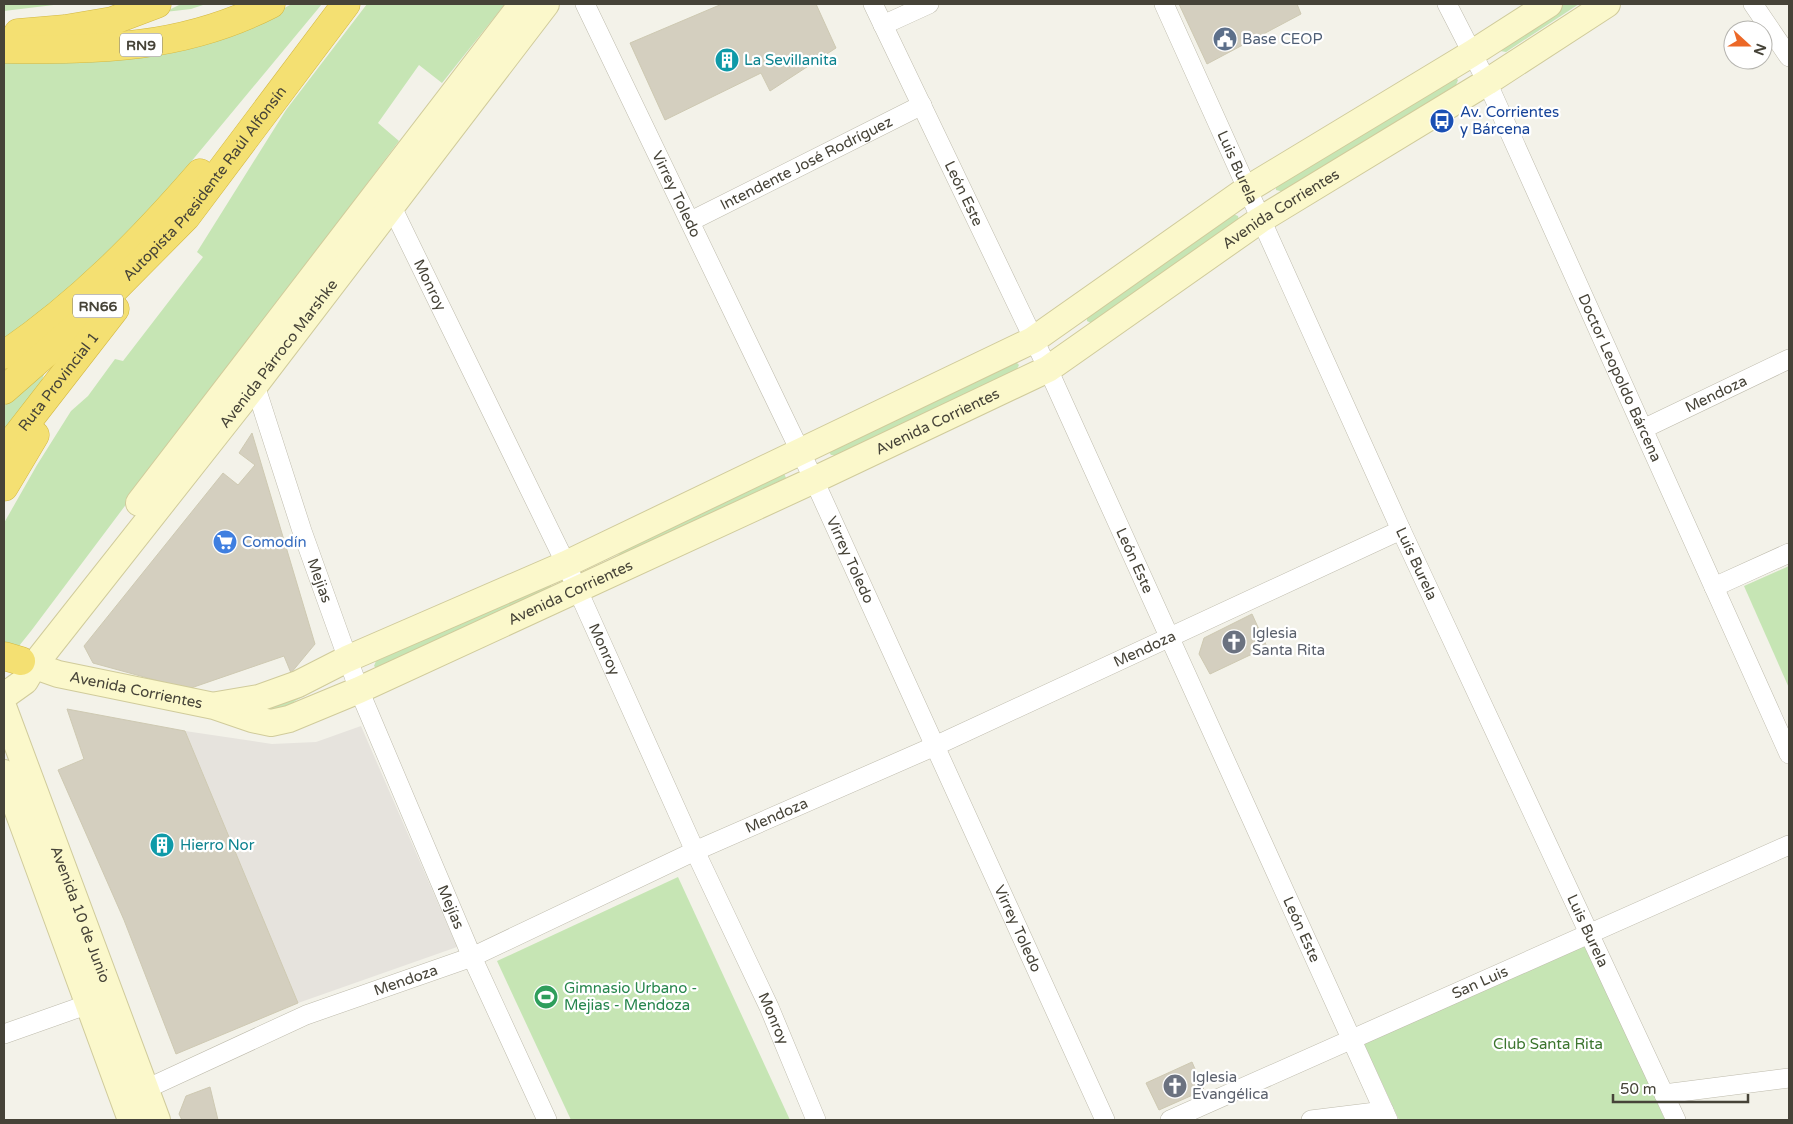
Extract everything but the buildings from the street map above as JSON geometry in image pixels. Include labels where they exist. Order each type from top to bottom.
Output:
[{"type":"highway","points":[[4,34],[65,29],[112,21],[157,4]]},
{"type":"highway","name":"RN9","points":[[4,49],[134,46],[203,32],[248,16],[271,4]]},
{"type":"highway","points":[[4,356],[51,321],[126,254],[338,14]]},
{"type":"highway","name":"Autopista Presidente Raúl Alfonsín","points":[[4,390],[85,319],[186,217],[338,14]]},
{"type":"highway","name":"Ruta Provincial 1","points":[[4,452],[186,217]]},
{"type":"highway","points":[[4,487],[38,430],[59,380]]},
{"type":"street","name":"Avenida Párroco Marshke","points":[[18,675],[255,385],[522,4]]},
{"type":"street","name":"Avenida Párroco Marshke","points":[[18,675],[386,196],[546,4]]},
{"type":"street","name":"Virrey Toledo","points":[[586,4],[814,480],[1105,1120]]},
{"type":"street","name":"León Este","points":[[873,4],[1048,369],[1168,638],[1245,802],[1386,1116]]},
{"type":"street","points":[[883,25],[929,4]]},
{"type":"street","name":"Luis Burela","points":[[1164,4],[1246,190],[1401,530],[1676,1120]]},
{"type":"street","name":"Doctor Leopoldo Bárcena","points":[[1447,4],[1487,82],[1789,754]]},
{"type":"street","name":"Avenida Corrientes","points":[[214,706],[259,698],[298,684],[347,659],[566,564],[799,450],[1033,340],[1246,190],[1471,54],[1549,4]]},
{"type":"street","name":"Avenida Corrientes","points":[[18,675],[214,706],[271,723],[289,719],[359,690],[814,480],[1048,369],[1260,220],[1487,82],[1608,4]]},
{"type":"street","points":[[1752,4],[1789,57]]},
{"type":"street","name":"Intendente José Rodríguez","points":[[691,222],[922,105]]},
{"type":"street","name":"Monroy","points":[[386,196],[566,564],[695,851],[769,1007],[816,1120]]},
{"type":"street","name":"Mendoza","points":[[1643,429],[1789,359]]},
{"type":"street","name":"Mejias","points":[[255,385],[359,690]]},
{"type":"street","name":"Mendoza","points":[[146,1089],[306,1015],[472,957],[695,851],[935,746],[1401,530]]},
{"type":"street","points":[[1714,587],[1789,553]]},
{"type":"street","name":"Mejías","points":[[359,690],[472,957],[547,1120]]},
{"type":"street","name":"Avenida 10 de Junio","points":[[4,709],[157,1120]]},
{"type":"street","name":"Avenida 10 de Junio","points":[[4,773],[131,1120]]},
{"type":"street","name":"San Luis","points":[[1170,1120],[1789,845]]},
{"type":"street","points":[[4,1034],[89,1004]]},
{"type":"street","points":[[1664,1094],[1789,1078]]},
{"type":"street","points":[[1311,1120],[1386,1116]]},
{"type":"shaded area","points":[[361,726],[457,947],[298,1003],[185,731],[272,744],[316,742]]},
{"type":"green space","points":[[4,4],[62,4],[4,11]]},
{"type":"green space","points":[[181,4],[206,4],[191,9],[165,12]]},
{"type":"green space","points":[[292,4],[322,4],[151,210],[103,261],[4,346],[4,60],[253,24]]},
{"type":"green space","points":[[367,4],[505,4],[442,83],[419,65],[378,123],[399,141],[31,631],[19,646],[4,647],[4,523],[71,411],[88,396],[115,359],[123,361],[203,257],[197,252],[286,110]]},
{"type":"green space","points":[[1563,4],[1579,4],[1506,52],[1500,51],[1528,31],[1528,27]]},
{"type":"green space","points":[[1455,77],[1458,80],[1456,85],[1284,192],[1276,190],[1276,186]]},
{"type":"green space","points":[[1233,214],[1238,216],[1239,220],[1091,323],[1087,321],[1087,317]]},
{"type":"green space","points":[[1016,362],[1019,365],[1017,369],[836,455],[831,455],[829,452]]},
{"type":"green space","points":[[45,371],[40,387],[4,433],[4,406],[35,376]]},
{"type":"green space","points":[[784,473],[786,478],[597,566],[618,555],[626,546]]},
{"type":"green space","points":[[1789,566],[1789,688],[1744,586]]},
{"type":"green space","points":[[551,584],[551,588],[377,669],[374,666],[376,661]]},
{"type":"green space","points":[[328,681],[328,684],[295,701],[286,710],[269,711],[260,707]]},
{"type":"green space","points":[[678,877],[790,1120],[571,1120],[497,961]]},
{"type":"green space","name":"Club Santa Rita","points":[[1586,943],[1665,1120],[1399,1120],[1364,1044]]},
{"type":"place","name":"Base CEOP","points":[[1225,39]]},
{"type":"place","name":"La Sevillanita","points":[[727,60]]},
{"type":"place","name":"Av. Corrientes y Bárcena","points":[[1442,121]]},
{"type":"place","name":"Comodín","points":[[225,542]]},
{"type":"place","name":"Iglesia Santa Rita","points":[[1234,642]]},
{"type":"place","name":"Hierro Nor","points":[[162,845]]},
{"type":"place","name":"Gimnasio Urbano - Mejias - Mendoza","points":[[546,997]]},
{"type":"place","name":"Iglesia Evangélica","points":[[1175,1086]]}]
